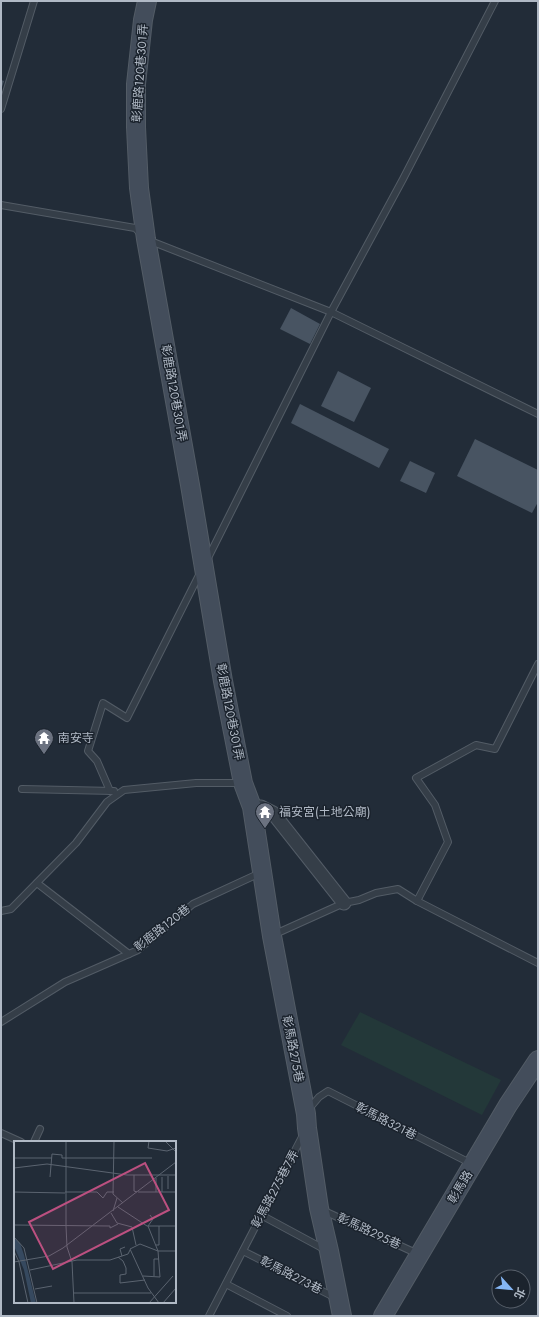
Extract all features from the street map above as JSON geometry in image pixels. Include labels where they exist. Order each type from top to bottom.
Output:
[{"type":"street","name":"彰鹿路120巷301弄","points":[[147,1],[143,20],[136,84],[136,127],[139,188],[146,239],[223,680],[243,783]]},
{"type":"street","name":"彰馬路275巷","points":[[243,783],[252,807],[272,936],[306,1121],[319,1208],[340,1307]]},
{"type":"street","points":[[252,807],[261,807],[273,813],[344,903]]},
{"type":"street","name":"彰馬路","points":[[383,1316],[474,1165],[508,1104],[538,1060]]},
{"type":"lane","points":[[1,109],[34,1]]},
{"type":"lane","points":[[110,790],[97,761],[88,751],[103,703],[127,718],[331,312],[403,179],[494,1]]},
{"type":"lane","points":[[1,205],[135,228],[146,239],[331,312],[538,414]]},
{"type":"lane","points":[[417,901],[448,842],[435,805],[416,778],[476,745],[495,749],[538,664]]},
{"type":"lane","points":[[1,911],[11,909],[76,843],[107,802],[124,790],[196,783],[243,783]]},
{"type":"lane","points":[[22,789],[110,790],[121,792]]},
{"type":"lane","name":"彰鹿路120巷","points":[[1,1022],[65,982],[138,950],[193,904],[262,872]]},
{"type":"lane","points":[[37,883],[129,954]]},
{"type":"lane","points":[[272,936],[344,903],[359,900],[376,893],[398,889],[417,901],[538,963]]},
{"type":"lane","name":"彰馬路321巷","points":[[306,1121],[319,1097],[328,1091],[474,1165]]},
{"type":"lane","name":"彰馬路275巷7弄","points":[[209,1316],[306,1121]]},
{"type":"lane","points":[[34,1141],[40,1129]]},
{"type":"lane","points":[[1,1133],[18,1141]]},
{"type":"lane","name":"彰馬路295巷","points":[[319,1208],[419,1254]]},
{"type":"lane","points":[[261,1214],[329,1251]]},
{"type":"lane","name":"彰馬路273巷","points":[[243,1250],[340,1307]]},
{"type":"lane","points":[[226,1284],[287,1316]]},
{"type":"green space","points":[[360,1012],[501,1080],[482,1115],[341,1045]]},
{"type":"building","points":[[1,80],[4,81],[1,90]]},
{"type":"building","points":[[291,308],[320,324],[310,344],[280,329]]},
{"type":"building","points":[[338,371],[371,388],[354,422],[321,406]]},
{"type":"building","points":[[300,404],[389,449],[379,468],[291,423]]},
{"type":"building","points":[[475,439],[538,470],[538,502],[532,513],[457,476]]},
{"type":"building","points":[[410,461],[435,473],[426,493],[400,481]]},
{"type":"place","name":"南安寺","points":[[44,755]]},
{"type":"place","name":"福安宮(土地公廟)","points":[[265,829]]}]
